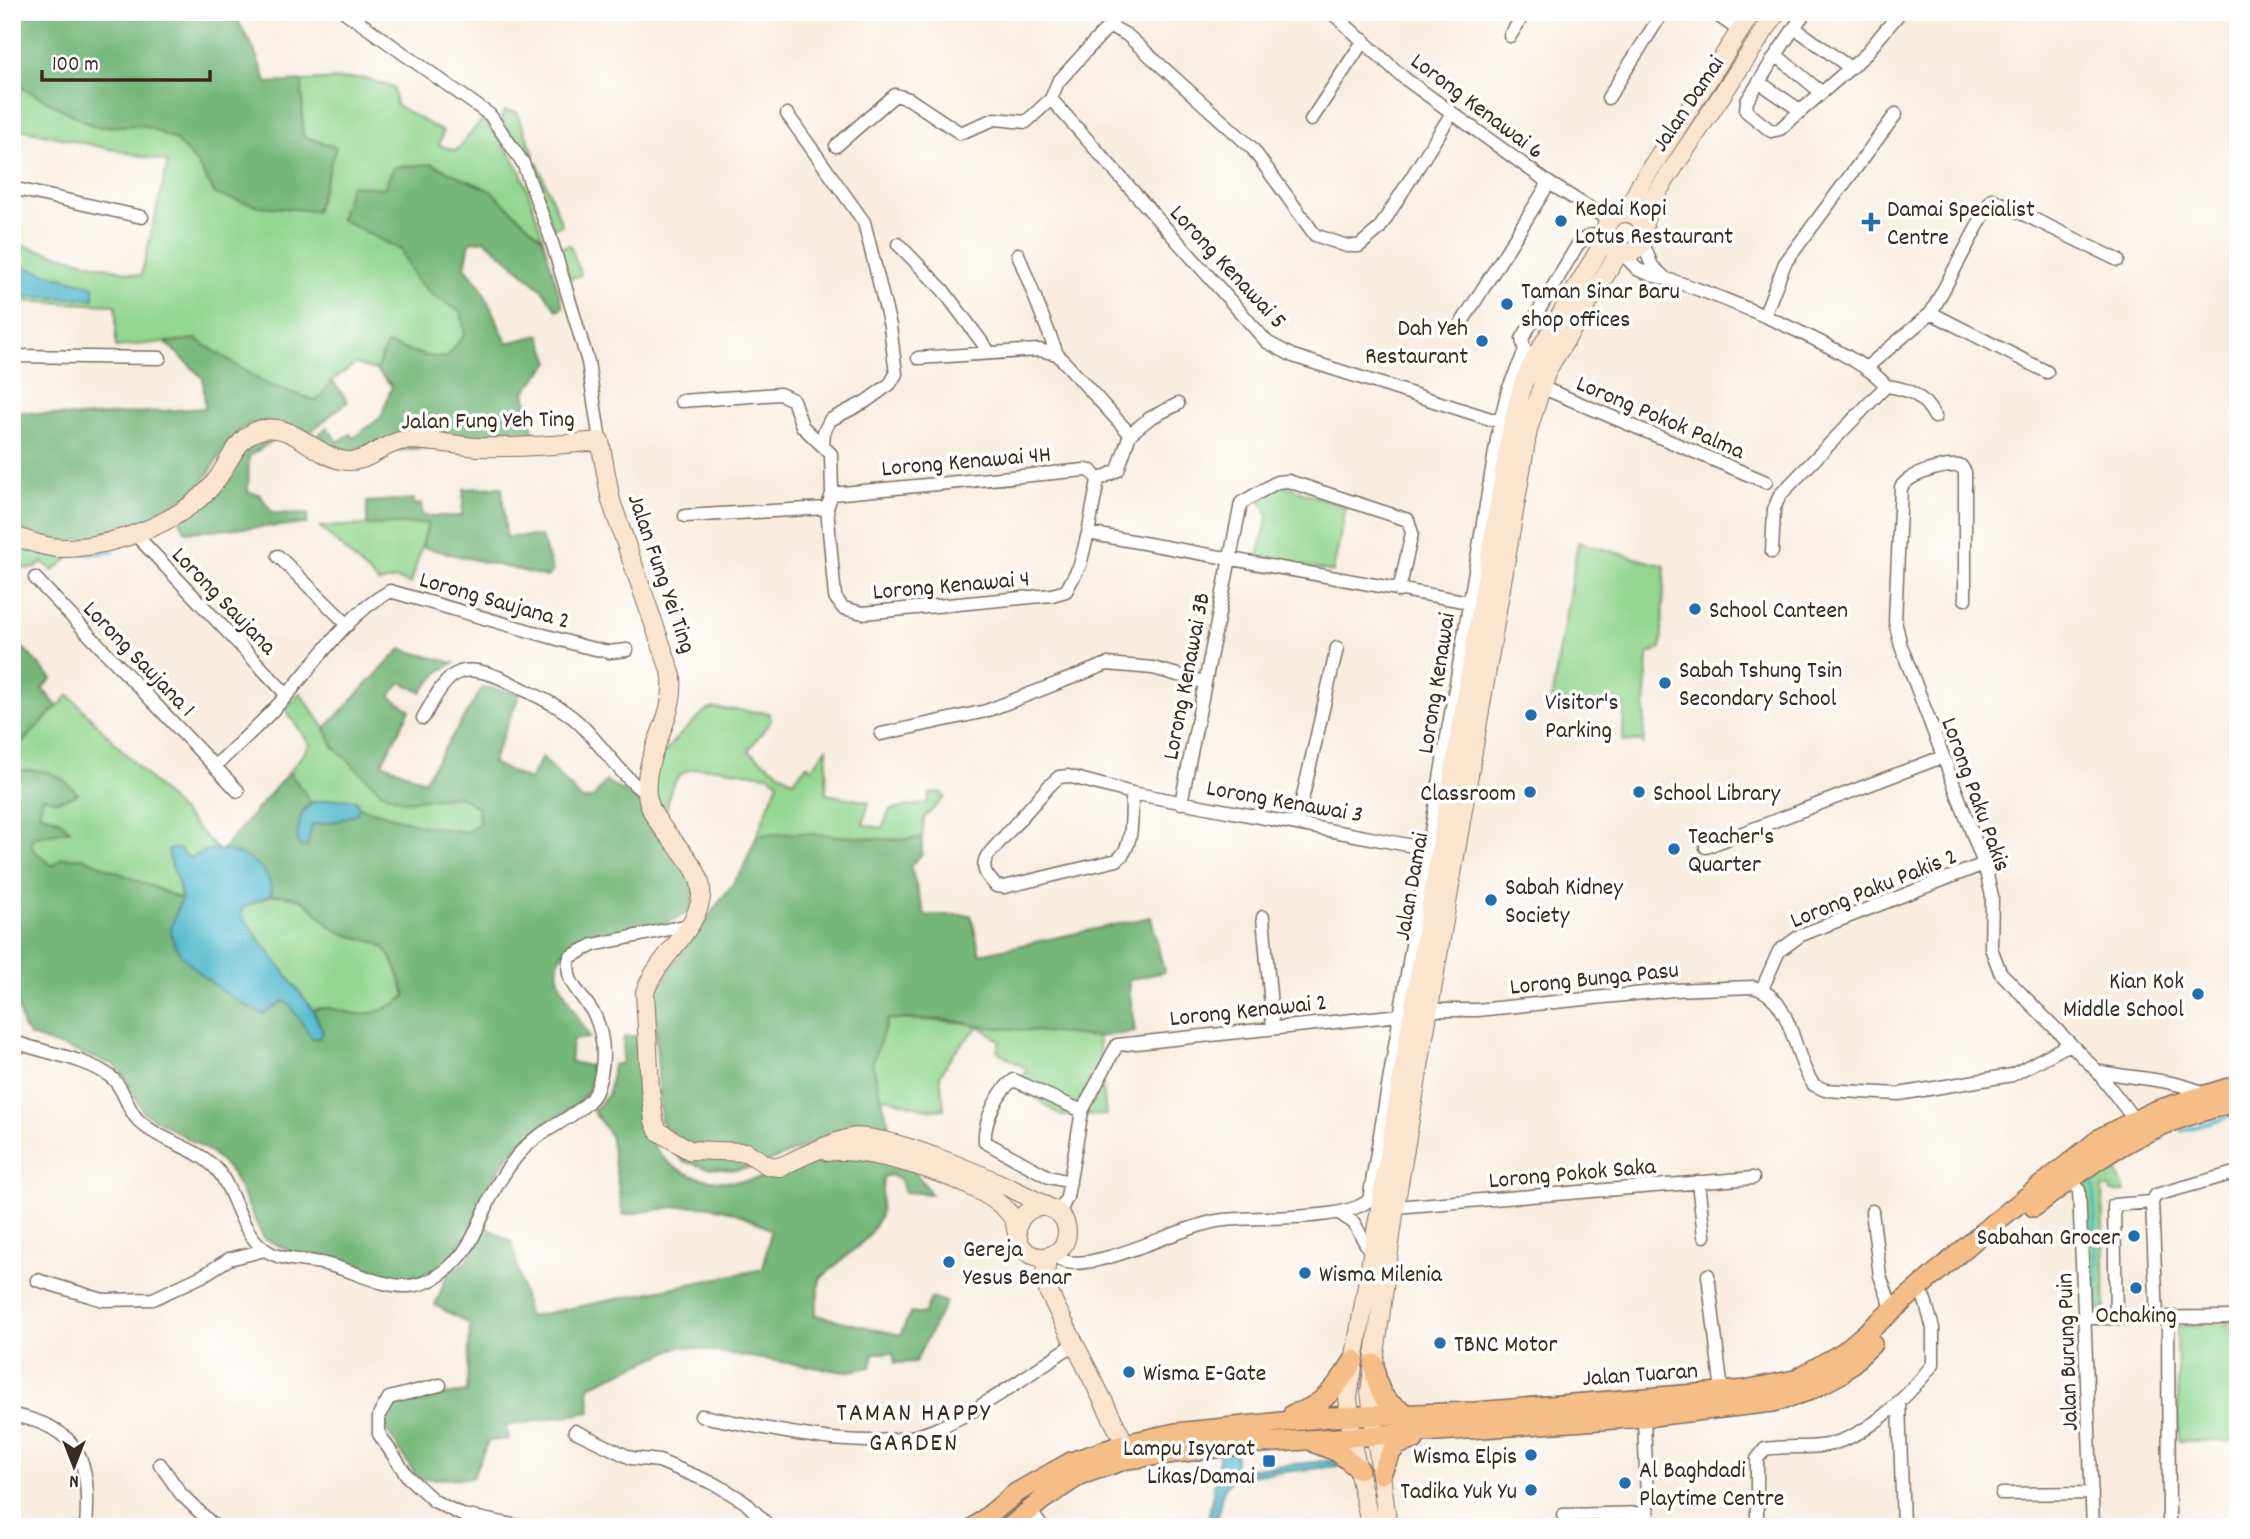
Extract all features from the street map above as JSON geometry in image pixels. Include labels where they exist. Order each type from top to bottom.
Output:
[{"type":"main road","name":"Jalan Damai","points":[[1626,212],[1640,185],[1752,12]]},
{"type":"main road","name":"Jalan Damai","points":[[1643,223],[1654,197],[1777,12]]},
{"type":"main road","points":[[1626,212],[1643,223],[1646,233],[1638,249],[1621,253],[1610,248],[1606,231],[1616,214],[1626,212]]},
{"type":"main road","name":"Jalan Damai","points":[[1388,1527],[1364,1362],[1371,1253],[1512,426],[1532,351],[1606,231]]},
{"type":"main road","name":"Jalan Damai","points":[[1371,1527],[1352,1438],[1348,1397],[1364,1362],[1395,1207],[1525,443],[1547,370],[1621,253]]},
{"type":"main road","name":"Jalan Fung Yeh Ting","points":[[12,535],[31,542],[68,548],[134,533],[191,504],[213,485],[240,444],[253,432],[265,428],[286,430],[341,460],[366,459],[400,441],[537,447],[600,441]]},
{"type":"main road","name":"Jalan Fung Yei Ting","points":[[600,441],[611,501],[672,676],[673,697],[668,720],[650,764],[647,795],[651,813],[659,826],[697,874],[701,897],[680,942],[649,982],[645,992],[650,1088],[654,1121],[658,1131],[689,1150],[746,1152],[769,1166],[780,1167],[807,1156],[836,1150],[880,1147],[1005,1186],[1055,1212]]},
{"type":"main road","name":"Jalan Tuaran","points":[[975,1527],[1042,1476],[1125,1444],[1247,1423],[1408,1415],[1722,1392],[1794,1380],[1822,1367],[1893,1311],[2102,1137],[2134,1119],[2206,1094],[2235,1096]]},
{"type":"main road","points":[[2134,1119],[2146,1120],[2235,1096]]},
{"type":"main road","name":"Jalan Tuaran","points":[[1010,1527],[1080,1475],[1139,1458],[1247,1444],[1644,1417],[1773,1402],[1808,1391],[1842,1373],[1924,1297],[2071,1178],[2153,1128],[2235,1096]]},
{"type":"main road","name":"Jalan Fung Yei Ting","points":[[880,1147],[998,1202],[1014,1220],[1018,1238]]},
{"type":"main road","points":[[1050,1256],[1026,1251],[1018,1238],[1017,1231],[1023,1216],[1036,1208],[1055,1212],[1064,1221],[1067,1237],[1064,1244],[1050,1256],[1045,1276],[1048,1290],[1125,1444],[1114,1456],[1080,1475]]},
{"type":"main road","points":[[1247,1423],[1312,1407],[1364,1362],[1377,1391],[1386,1402],[1408,1415]]},
{"type":"main road","points":[[1381,1474],[1392,1449],[1398,1444],[1457,1436],[1476,1429]]},
{"type":"main road","points":[[1299,1442],[1327,1446],[1359,1469]]},
{"type":"street","name":"Jalan Fung Yei Ting","points":[[345,12],[490,115],[523,163],[551,239],[589,362],[600,441]]},
{"type":"street","name":"Lorong Kenawai 6","points":[[1331,12],[1404,78],[1549,183],[1606,231]]},
{"type":"street","points":[[1510,36],[1525,12]]},
{"type":"street","points":[[1608,98],[1663,12]]},
{"type":"street","points":[[1713,12],[1740,31]]},
{"type":"street","points":[[1805,12],[1746,101],[1746,111],[1771,131],[1780,129],[1864,55],[1897,16],[1896,12]]},
{"type":"street","points":[[836,146],[895,95],[909,99],[960,133],[995,119],[1026,122],[1051,99],[1058,82],[1105,30],[1119,28],[1252,148],[1315,235],[1347,246],[1359,246],[1379,229],[1452,113]]},
{"type":"street","points":[[1795,29],[1849,67]]},
{"type":"street","points":[[1311,120],[1364,40]]},
{"type":"street","points":[[1776,55],[1822,93]]},
{"type":"street","points":[[1759,82],[1801,111]]},
{"type":"street","name":"Lorong Kenawai 5","points":[[1051,99],[1267,342],[1293,356],[1500,422]]},
{"type":"street","points":[[787,114],[864,222],[890,326],[897,374],[890,384],[830,420],[824,432],[823,445]]},
{"type":"street","points":[[1764,316],[1785,263],[1896,114]]},
{"type":"street","points":[[1459,327],[1549,183]]},
{"type":"street","points":[[12,188],[142,217]]},
{"type":"street","points":[[1867,367],[1931,313],[1992,199],[2119,260]]},
{"type":"street","points":[[898,243],[943,290],[990,353]]},
{"type":"street","points":[[1643,243],[1652,267],[1665,278]]},
{"type":"street","points":[[1621,253],[1637,269],[1764,316],[1867,367],[1878,375],[1886,386],[1914,392],[1927,402],[1936,417]]},
{"type":"street","points":[[1018,254],[1057,354],[1130,435]]},
{"type":"street","points":[[1931,313],[2047,372]]},
{"type":"street","points":[[918,358],[1040,350],[1057,354]]},
{"type":"street","name":"Lorong Kenawai","points":[[1339,1213],[1369,1200],[1500,422],[1508,390],[1532,351]]},
{"type":"street","points":[[12,356],[160,358]]},
{"type":"street","points":[[1772,552],[1774,509],[1780,495],[1886,386]]},
{"type":"street","name":"Lorong Pokok Palma","points":[[1541,387],[1766,482]]},
{"type":"street","name":"Lorong Kenawai 4","points":[[681,401],[788,395],[793,400],[802,426],[831,454],[832,494],[827,508],[835,597],[843,608],[863,613],[1039,597],[1066,591],[1080,565],[1098,480]]},
{"type":"street","points":[[1098,480],[1118,470],[1130,435],[1150,418],[1178,404]]},
{"type":"street","name":"Lorong Paku Pakis","points":[[1965,599],[1965,472],[1961,466],[1952,465],[1906,479],[1901,486],[1895,621],[1912,678],[1984,864],[1992,896],[1991,948],[2000,972],[2097,1071],[2134,1119]]},
{"type":"street","name":"Lorong Kenawai 4H","points":[[832,494],[1085,470],[1091,471],[1098,480]]},
{"type":"street","name":"Lorong Kenawai 3B","points":[[1181,803],[1203,682],[1241,503],[1277,482],[1288,481],[1408,520],[1412,533],[1399,591]]},
{"type":"street","points":[[685,516],[827,508]]},
{"type":"street","name":"Lorong Saujana","points":[[134,533],[287,695]]},
{"type":"street","points":[[1088,533],[1469,602]]},
{"type":"street","points":[[278,556],[348,625]]},
{"type":"street","name":"Lorong Saujana 1","points":[[34,578],[238,791]]},
{"type":"street","name":"Lorong Saujana 2","points":[[215,766],[260,726],[348,625],[374,599],[390,591],[582,646],[609,652],[627,650]]},
{"type":"street","points":[[1297,822],[1337,648]]},
{"type":"street","points":[[881,734],[986,711],[1107,664],[1153,668],[1203,682]]},
{"type":"street","points":[[423,718],[446,682],[458,673],[471,670],[499,677],[551,701],[584,728],[616,767],[647,795]]},
{"type":"street","points":[[1706,847],[1942,757]]},
{"type":"street","name":"Lorong Kenawai 3","points":[[1132,793],[1129,841],[1125,854],[1117,860],[1004,887],[996,886],[985,873],[983,863],[987,856],[1059,778],[1082,778],[1132,793],[1429,849]]},
{"type":"street","name":"Lorong Paku Pakis 2","points":[[1762,989],[1779,951],[1801,935],[1984,864]]},
{"type":"street","points":[[1263,917],[1273,1028]]},
{"type":"street","points":[[37,1280],[103,1300],[153,1299],[202,1276],[229,1259],[265,1250],[292,1260],[326,1264],[388,1286],[415,1286],[441,1273],[458,1260],[484,1218],[496,1186],[513,1160],[531,1141],[580,1108],[596,1092],[603,1057],[600,1032],[594,1015],[571,983],[566,968],[570,957],[593,945],[689,925]]},
{"type":"street","name":"Lorong Bunga Pasu","points":[[1429,1010],[1477,1010],[1734,985],[1762,989]]},
{"type":"street","points":[[1762,989],[1777,1003],[1810,1079],[1825,1090],[1899,1094],[2012,1075],[2070,1044]]},
{"type":"street","name":"Lorong Kenawai 2","points":[[1082,1111],[1107,1060],[1117,1045],[1125,1042],[1400,1015]]},
{"type":"street","points":[[12,1041],[83,1063],[114,1079],[131,1112],[141,1123],[207,1161],[220,1173],[239,1213],[265,1250]]},
{"type":"street","points":[[2097,1071],[2120,1077],[2144,1077],[2185,1084],[2206,1094]]},
{"type":"street","points":[[2122,1103],[2120,1086],[2144,1077]]},
{"type":"street","points":[[1055,1212],[1070,1182],[1082,1111],[1014,1080],[1004,1086],[984,1131],[985,1142],[1049,1177],[1070,1182]]},
{"type":"street","points":[[2169,1527],[2162,1317],[2152,1202],[2156,1195],[2238,1172]]},
{"type":"street","name":"Lorong Pokok Saka","points":[[1395,1207],[1753,1178]]},
{"type":"street","name":"Jalan Burung Puin","points":[[2071,1178],[2079,1190],[2092,1527]]},
{"type":"street","points":[[1698,1182],[1704,1236]]},
{"type":"street","points":[[2116,1317],[2114,1205],[2152,1202]]},
{"type":"street","points":[[1872,1211],[1880,1276],[1893,1311]]},
{"type":"street","points":[[1050,1256],[1067,1262],[1092,1260],[1181,1230],[1218,1221],[1339,1213],[1354,1223],[1371,1253]]},
{"type":"street","points":[[1709,1275],[1722,1392]]},
{"type":"street","points":[[1757,1527],[1757,1458],[1765,1450],[1842,1441],[1899,1401],[1933,1363],[1933,1328],[1924,1297]]},
{"type":"street","points":[[2086,1318],[2238,1317]]},
{"type":"street","points":[[701,1416],[860,1443],[920,1435],[980,1404],[1076,1343]]},
{"type":"street","points":[[440,1385],[389,1398],[379,1415],[379,1434],[408,1477],[434,1501],[462,1515],[524,1527]]},
{"type":"street","points":[[1899,1401],[1903,1527]]},
{"type":"street","points":[[12,1415],[52,1426],[70,1439],[84,1463],[86,1527]]},
{"type":"street","points":[[1563,1515],[1648,1520],[1644,1417]]},
{"type":"street","points":[[575,1431],[631,1458],[659,1461],[717,1485],[745,1502],[770,1527]]},
{"type":"street","points":[[160,1464],[181,1494],[215,1527]]},
{"type":"street","points":[[2002,1494],[2092,1493]]},
{"type":"street","points":[[1030,1510],[1042,1527]]},
{"type":"green space","points":[[12,12],[233,12],[254,50],[267,83],[302,81],[303,136],[336,147],[316,211],[259,206],[216,195],[196,162],[174,139],[143,125],[95,127],[12,82]]},
{"type":"green space","points":[[364,78],[394,88],[396,105],[443,132],[439,145],[456,151],[482,120],[506,147],[522,175],[543,239],[491,191],[432,164],[378,237],[401,250],[416,280],[434,296],[461,312],[465,334],[446,358],[426,356],[388,344],[376,370],[355,364],[332,381],[317,401],[266,384],[196,339],[116,347],[116,305],[12,301],[12,243],[141,276],[168,162],[12,127],[12,82],[95,127],[143,125],[175,139],[196,162],[216,195],[303,136],[302,81]]},
{"type":"green space","points":[[504,111],[517,112],[534,155],[526,155],[501,120]]},
{"type":"green space","points":[[537,162],[562,225],[553,228],[531,170]]},
{"type":"green space","points":[[432,164],[491,191],[543,239],[563,307],[557,310],[541,288],[485,240],[470,242],[465,267],[481,287],[507,343],[540,335],[550,362],[525,391],[534,437],[352,455],[315,443],[316,437],[327,427],[338,442],[350,434],[354,438],[381,417],[392,386],[376,370],[387,344],[426,356],[446,358],[465,334],[461,312],[434,296],[416,280],[401,250],[340,219],[351,185],[384,188],[394,167]]},
{"type":"green space","points":[[570,245],[581,275],[570,279],[559,248]]},
{"type":"green space","points":[[195,339],[266,384],[317,401],[332,381],[348,401],[309,433],[263,422],[247,426],[234,436],[204,480],[192,492],[176,504],[134,524],[112,532],[70,540],[38,537],[12,527],[12,411],[79,417],[205,408],[203,378],[166,343]]},
{"type":"green space","points":[[277,433],[274,440],[249,456],[248,492],[259,494],[273,513],[308,514],[307,524],[186,532],[177,516],[241,446]]},
{"type":"green space","points":[[1283,485],[1346,507],[1333,572],[1258,557],[1268,516],[1260,497]]},
{"type":"green space","points":[[502,487],[506,537],[541,536],[553,571],[547,577],[422,547],[428,523],[367,525],[367,502],[414,499],[414,505],[421,504],[422,516],[462,516],[464,489]]},
{"type":"green space","points":[[428,523],[411,584],[395,579],[379,583],[320,527]]},
{"type":"green space","points":[[1578,542],[1665,566],[1661,649],[1648,654],[1643,746],[1643,742],[1623,741],[1624,705],[1551,701]]},
{"type":"green space","points":[[12,544],[51,557],[70,557],[53,571],[43,562],[35,568],[12,569]]},
{"type":"green space","points":[[12,636],[52,679],[42,688],[57,706],[12,753]]},
{"type":"green space","points":[[401,649],[454,663],[441,670],[421,692],[401,682],[390,696],[410,710],[382,763],[424,781],[483,687],[520,693],[492,763],[529,780],[542,757],[582,800],[593,798],[606,781],[628,794],[639,795],[646,818],[694,882],[692,908],[678,918],[645,928],[592,937],[577,942],[562,953],[558,964],[559,980],[590,1038],[572,1040],[570,1062],[595,1067],[588,1091],[578,1103],[528,1136],[508,1156],[490,1184],[477,1217],[451,1258],[416,1279],[389,1278],[326,1258],[298,1254],[264,1239],[232,1173],[212,1153],[143,1112],[125,1077],[115,1065],[30,1036],[23,1027],[12,982],[12,772],[33,770],[56,775],[78,794],[57,801],[43,797],[39,813],[58,819],[70,830],[32,838],[32,849],[53,866],[62,858],[84,858],[181,899],[175,915],[264,1014],[283,1001],[290,1005],[312,1038],[320,1024],[313,1010],[330,1008],[358,1014],[371,1013],[406,996],[394,963],[382,946],[336,930],[303,901],[271,895],[272,892],[248,858],[220,852],[289,772],[311,802],[300,817],[307,846],[312,825],[357,813],[359,807],[419,825],[466,832],[479,823],[478,808],[460,796],[404,801],[381,792],[333,746],[325,728]]},
{"type":"green space","points":[[300,693],[325,728],[333,746],[382,792],[404,801],[460,796],[478,808],[480,823],[466,832],[419,825],[359,807],[356,800],[311,802],[289,772],[310,745],[285,709]]},
{"type":"green space","points":[[69,695],[220,852],[208,850],[189,858],[179,849],[169,856],[175,865],[181,899],[149,885],[53,867],[31,849],[32,838],[68,830],[58,819],[39,813],[43,797],[57,801],[77,794],[30,770],[12,772],[12,753]]},
{"type":"green space","points":[[714,708],[769,713],[771,720],[748,751],[793,781],[807,765],[812,768],[827,748],[826,794],[869,802],[863,825],[882,828],[890,810],[927,803],[930,794],[940,792],[945,797],[924,818],[922,838],[757,835],[778,782],[768,775],[727,769],[694,769],[682,774],[673,784],[668,802],[667,827],[653,790],[654,775],[659,762],[678,737],[705,711]]},
{"type":"green space","points":[[801,833],[894,840],[922,838],[922,854],[910,866],[925,915],[971,915],[980,954],[1151,917],[1164,972],[1128,980],[1135,1032],[1098,1037],[978,1026],[953,1020],[888,1019],[872,1063],[893,1139],[841,1132],[758,1166],[736,1170],[707,1168],[683,1161],[672,1150],[665,1137],[661,1120],[653,992],[742,871],[757,835]]},
{"type":"green space","points":[[271,895],[303,901],[336,930],[382,946],[394,963],[406,996],[371,1013],[358,1014],[330,1008],[313,1010],[241,915],[241,908]]},
{"type":"green space","points":[[887,1019],[967,1023],[1098,1037],[1106,1115],[1061,1116],[1019,1086],[1027,1069],[997,1051],[1000,1041],[979,1026],[955,1051],[940,1075],[944,1109],[927,1109],[880,1097],[872,1063]]},
{"type":"green space","points":[[637,1036],[640,1090],[647,1130],[661,1155],[673,1166],[702,1178],[718,1181],[750,1180],[774,1174],[821,1154],[846,1150],[886,1158],[908,1166],[931,1194],[905,1192],[899,1179],[890,1175],[883,1177],[880,1216],[868,1237],[820,1279],[815,1315],[900,1335],[911,1312],[924,1314],[931,1298],[946,1302],[915,1362],[895,1363],[893,1353],[874,1353],[871,1367],[845,1372],[681,1346],[589,1386],[590,1412],[506,1426],[509,1439],[488,1441],[472,1478],[418,1479],[386,1429],[384,1414],[394,1402],[467,1392],[470,1324],[435,1305],[449,1271],[465,1263],[486,1227],[512,1242],[528,1317],[763,1269],[771,1230],[733,1212],[682,1206],[623,1215],[610,1135],[593,1111],[608,1095],[613,1065],[622,1063],[624,1037]]},
{"type":"green space","points":[[2113,1161],[2125,1192],[2111,1192],[2110,1188],[2102,1188],[2105,1309],[2093,1312],[2085,1181]]},
{"type":"green space","points":[[2238,1324],[2238,1441],[2179,1441],[2177,1326]]},
{"type":"water","points":[[12,264],[94,286],[94,299],[12,296]]},
{"type":"water","points":[[356,800],[359,807],[357,813],[338,821],[312,825],[307,846],[300,847],[297,834],[303,812],[315,802]]},
{"type":"water","points":[[168,849],[179,849],[189,858],[210,850],[231,852],[242,855],[260,867],[270,884],[271,895],[242,908],[241,915],[313,1010],[323,1032],[319,1038],[312,1038],[290,1005],[283,1001],[264,1014],[253,1009],[208,980],[182,955],[174,943],[171,931],[181,895]]},
{"type":"water","points":[[1220,1452],[1236,1453],[1235,1470],[1335,1460],[1339,1466],[1236,1477],[1223,1492],[1217,1527],[1207,1527]]},
{"type":"waterway","points":[[131,525],[157,513]]},
{"type":"waterway","points":[[27,550],[51,557],[114,552]]},
{"type":"waterway","points":[[2182,1131],[2238,1114]]},
{"type":"waterway","points":[[2098,1308],[2093,1179],[2164,1137]]},
{"type":"place","name":"Kedai Kopi Lotus Restaurant","points":[[1561,221]]},
{"type":"place","name":"Damai Specialist Centre","points":[[1871,222]]},
{"type":"place","name":"Taman Sinar Baru shop offices","points":[[1507,304]]},
{"type":"place","name":"Dah Yeh Restaurant","points":[[1482,341]]},
{"type":"place","name":"School Canteen","points":[[1695,609]]},
{"type":"place","name":"Sabah Tshung Tsin Secondary School","points":[[1665,683]]},
{"type":"place","name":"Visitor's Parking","points":[[1531,715]]},
{"type":"place","name":"Classroom","points":[[1530,792]]},
{"type":"place","name":"School Library","points":[[1639,792]]},
{"type":"place","name":"Teacher's Quarter","points":[[1674,849]]},
{"type":"place","name":"Sabah Kidney Society","points":[[1491,900]]},
{"type":"place","name":"Kian Kok Middle School","points":[[2198,994]]},
{"type":"place","name":"Sabahan Grocer","points":[[2134,1236]]},
{"type":"place","name":"Gereja Yesus Benar","points":[[949,1262]]},
{"type":"place","name":"Wisma Milenia","points":[[1305,1273]]},
{"type":"place","name":"Ochaking","points":[[2136,1288]]},
{"type":"place","name":"TBNC Motor","points":[[1440,1343]]},
{"type":"place","name":"Wisma E-Gate","points":[[1129,1372]]},
{"type":"place","name":"Wisma Elpis","points":[[1531,1455]]},
{"type":"place","name":"Lampu Isyarat Likas/Damai","points":[[1269,1461]]},
{"type":"place","name":"Al Baghdadi Playtime Centre","points":[[1625,1483]]},
{"type":"place","name":"Tadika Yuk Yu","points":[[1531,1490]]},
{"type":"district","name":"TAMAN HAPPY GARDEN","points":[[914,1426]]}]
